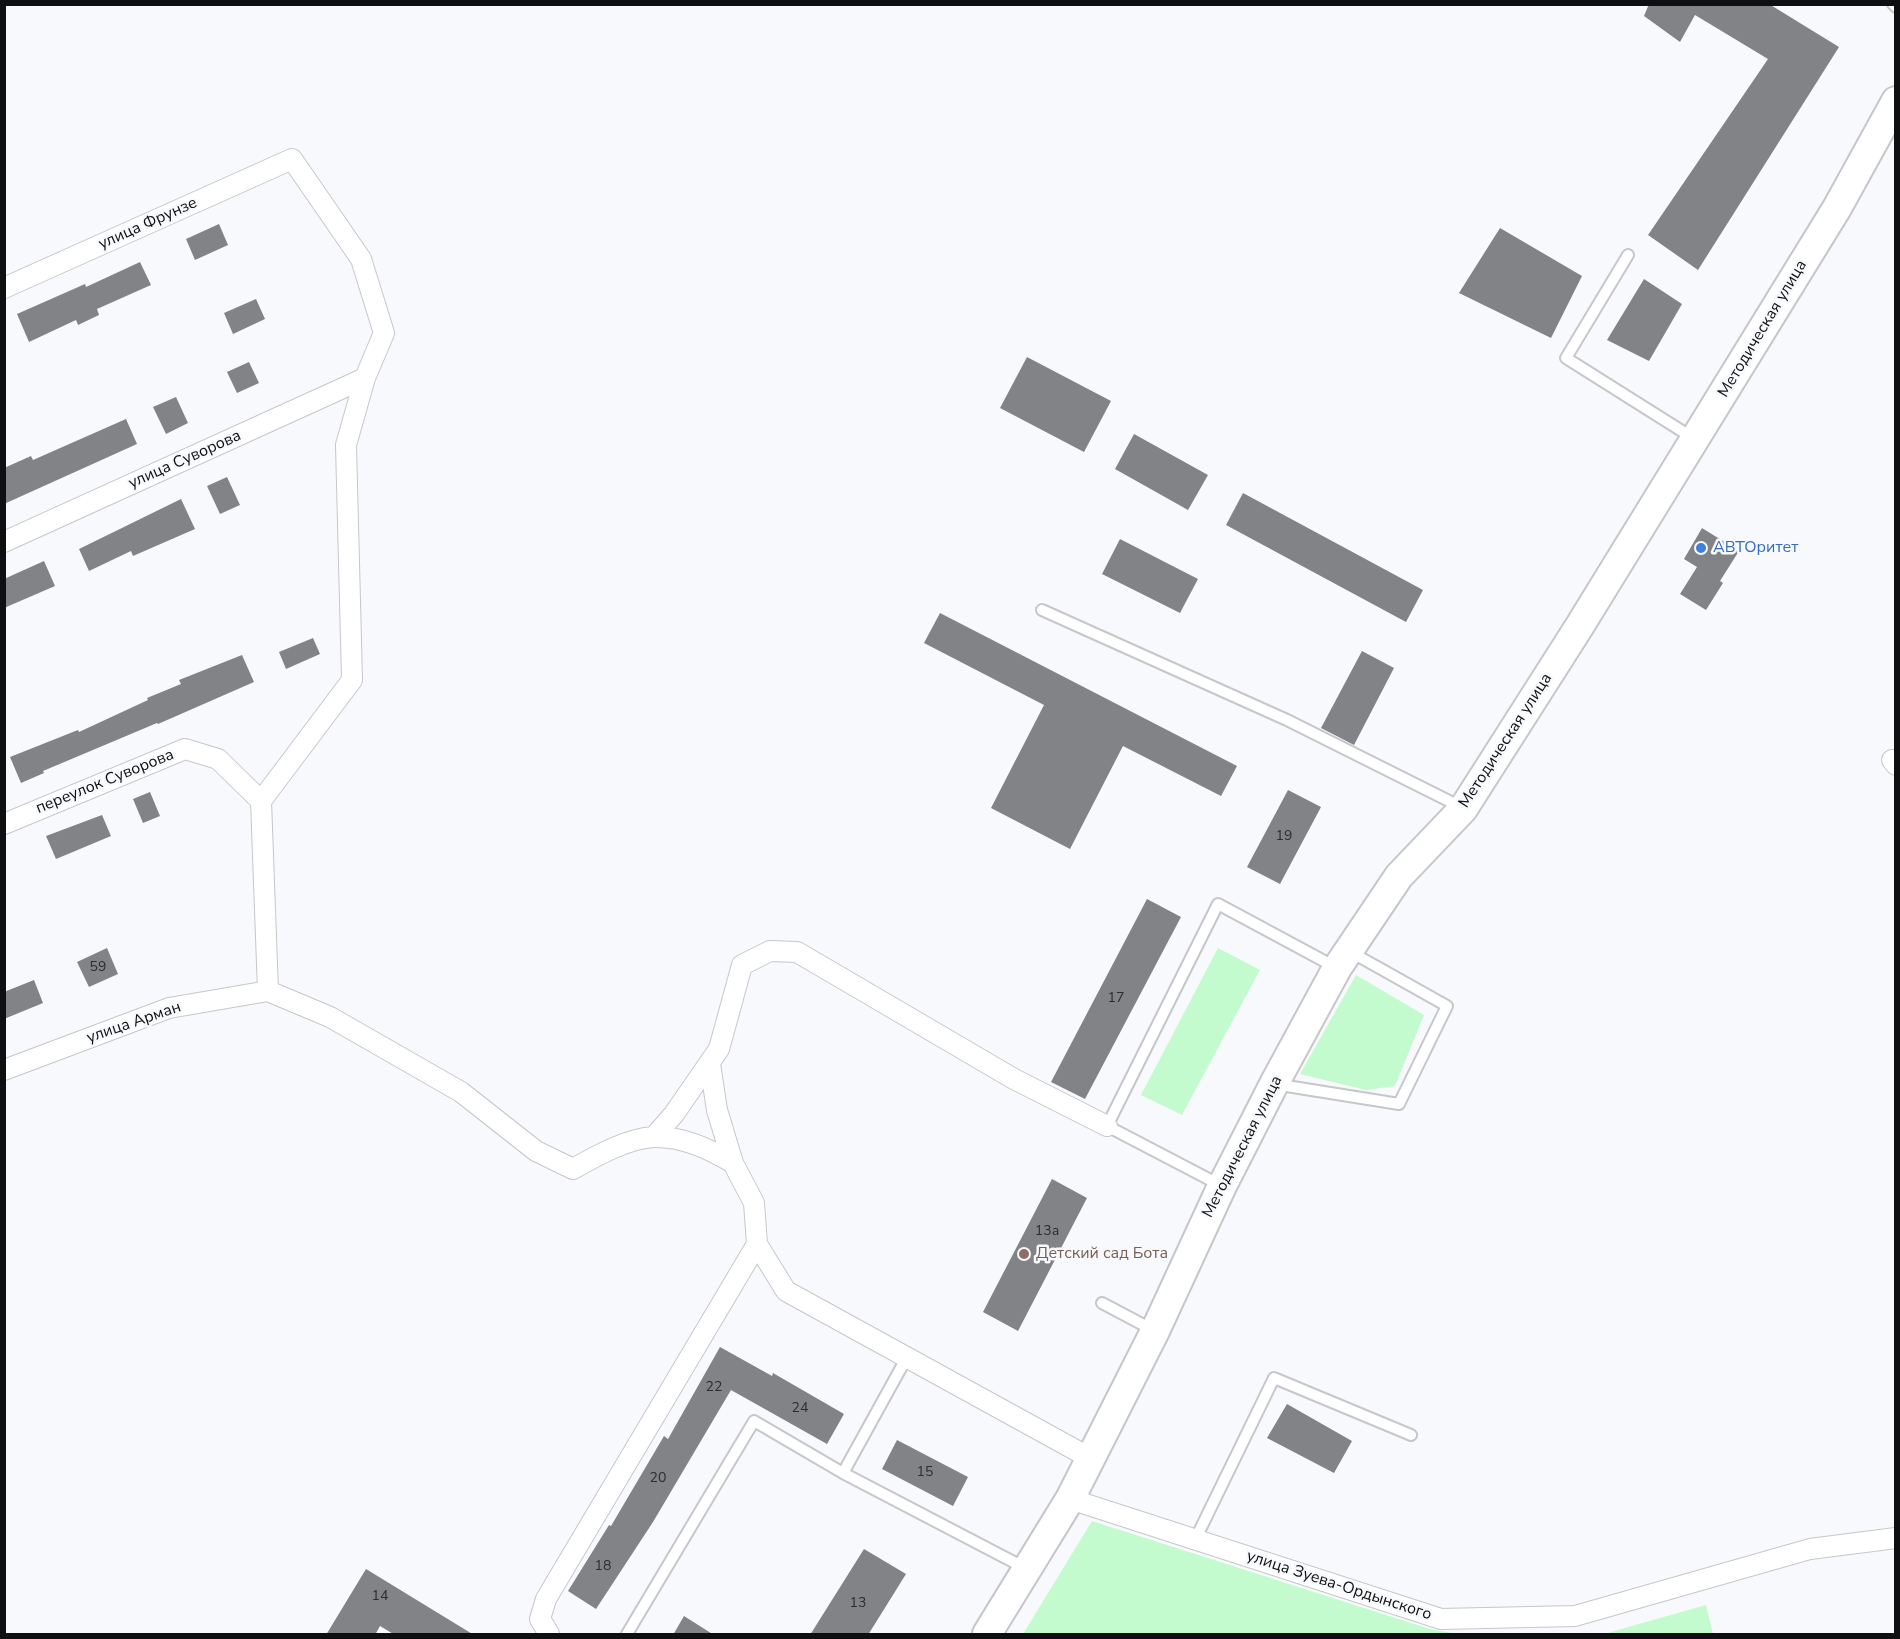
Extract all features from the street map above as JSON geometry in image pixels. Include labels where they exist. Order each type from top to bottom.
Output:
[{"type":"main road","name":"Методическая улица","points":[[987,1635],[1070,1499],[1155,1331],[1222,1186],[1342,959],[1399,876],[1463,808],[1695,440],[1837,208],[1896,101]]},
{"type":"street","name":"улица Фрунзе","points":[[4,288],[292,159],[361,259],[384,333],[365,378]]},
{"type":"street","name":"улица Суворова","points":[[4,542],[365,378]]},
{"type":"street","points":[[365,378],[346,445],[352,680],[261,801],[268,991],[330,1017],[461,1092],[536,1151],[573,1168],[605,1152],[654,1137],[685,1141],[733,1162]]},
{"type":"street","name":"переулок Суворова","points":[[4,824],[185,749],[218,759],[261,801]]},
{"type":"street","points":[[654,1137],[674,1114],[719,1049],[742,965],[770,951],[797,952],[1014,1079],[1107,1126]]},
{"type":"street","name":"улица Арман","points":[[4,1070],[169,1008],[268,991]]},
{"type":"street","points":[[710,1064],[717,1110],[733,1162],[754,1203],[757,1244],[786,1291],[1090,1458]]},
{"type":"street","points":[[549,1635],[540,1619],[546,1599],[757,1244]]},
{"type":"street","name":"улица Зуева-Ордынского","points":[[1070,1499],[1441,1619],[1575,1616],[1810,1549],[1896,1538]]},
{"type":"lane","points":[[1628,255],[1566,358],[1695,440]]},
{"type":"lane","points":[[1042,610],[1287,720],[1463,808]]},
{"type":"lane","points":[[1222,1186],[1107,1126],[1218,904],[1447,1006],[1399,1104],[1274,1084]]},
{"type":"lane","points":[[1102,1303],[1155,1331]]},
{"type":"lane","points":[[843,1473],[907,1358]]},
{"type":"lane","points":[[1195,1540],[1274,1378],[1411,1435]]},
{"type":"lane","points":[[627,1635],[754,1421],[843,1473],[1028,1569]]},
{"type":"green space","points":[[1218,948],[1260,970],[1182,1115],[1141,1095]]},
{"type":"green space","points":[[1356,975],[1424,1015],[1395,1086],[1366,1090],[1300,1074]]},
{"type":"green space","points":[[1092,1521],[1430,1629],[1458,1634],[1023,1634]]},
{"type":"green space","points":[[1706,1605],[1713,1634],[1604,1634]]},
{"type":"building","points":[[1649,4],[1769,4],[1839,47],[1698,270],[1648,235],[1768,59],[1695,15],[1680,42],[1644,16]]},
{"type":"building","points":[[219,224],[228,245],[195,260],[186,239]]},
{"type":"building","points":[[1500,228],[1582,276],[1551,338],[1459,293]]},
{"type":"building","points":[[140,262],[151,285],[97,309],[99,315],[78,325],[76,320],[29,342],[17,314],[85,284],[86,287]]},
{"type":"building","points":[[1644,279],[1682,304],[1649,361],[1607,340]]},
{"type":"building","points":[[256,299],[265,319],[233,334],[224,313]]},
{"type":"building","points":[[1027,357],[1111,401],[1084,452],[1000,408]]},
{"type":"building","points":[[249,362],[259,383],[237,393],[227,372]]},
{"type":"building","points":[[176,397],[188,423],[166,434],[153,407]]},
{"type":"building","points":[[126,419],[137,444],[4,504],[4,468],[31,456],[33,460]]},
{"type":"building","points":[[1134,434],[1208,475],[1188,510],[1115,469]]},
{"type":"building","points":[[227,477],[240,505],[220,514],[207,486]]},
{"type":"building","points":[[1243,493],[1423,590],[1406,622],[1226,525]]},
{"type":"building","points":[[181,499],[195,529],[133,556],[131,551],[89,571],[79,549]]},
{"type":"building","points":[[1702,528],[1739,551],[1720,581],[1723,583],[1706,610],[1680,594],[1697,567],[1684,559]]},
{"type":"building","points":[[1120,539],[1198,579],[1180,613],[1102,574]]},
{"type":"building","points":[[44,561],[55,586],[4,608],[4,579]]},
{"type":"building","points":[[940,613],[1237,766],[1221,796],[1123,746],[1070,849],[991,808],[1044,705],[924,643]]},
{"type":"building","points":[[313,638],[320,654],[286,669],[279,652]]},
{"type":"building","points":[[1362,651],[1394,668],[1354,745],[1321,728]]},
{"type":"building","points":[[242,655],[254,682],[43,771],[44,773],[21,783],[10,757],[78,730],[79,732],[148,700],[147,698],[181,684],[179,680]]},
{"type":"building","points":[[1288,790],[1321,807],[1280,884],[1247,867]]},
{"type":"building","points":[[150,792],[160,816],[143,823],[133,799]]},
{"type":"building","points":[[102,815],[111,836],[56,859],[46,836]]},
{"type":"building","points":[[1147,899],[1181,917],[1085,1099],[1051,1082]]},
{"type":"building","points":[[107,948],[118,974],[89,987],[77,962]]},
{"type":"building","points":[[34,980],[43,1003],[4,1019],[4,992]]},
{"type":"building","points":[[1052,1179],[1087,1198],[1018,1331],[983,1312]]},
{"type":"building","points":[[720,1347],[772,1376],[773,1373],[844,1414],[827,1444],[731,1390],[653,1522],[596,1609],[568,1591],[609,1525],[611,1526],[664,1436],[668,1439]]},
{"type":"building","points":[[1287,1404],[1352,1441],[1334,1473],[1267,1438]]},
{"type":"building","points":[[897,1440],[968,1477],[953,1506],[882,1469]]},
{"type":"building","points":[[864,1549],[906,1574],[868,1635],[810,1635]]},
{"type":"building","points":[[366,1569],[474,1635],[395,1635],[380,1626],[375,1635],[326,1635]]},
{"type":"building","points":[[684,1616],[714,1635],[673,1635]]},
{"type":"place","name":"АВТОритет","points":[[1701,548]]},
{"type":"place","name":"Детский сад Бота","points":[[1024,1254]]}]
